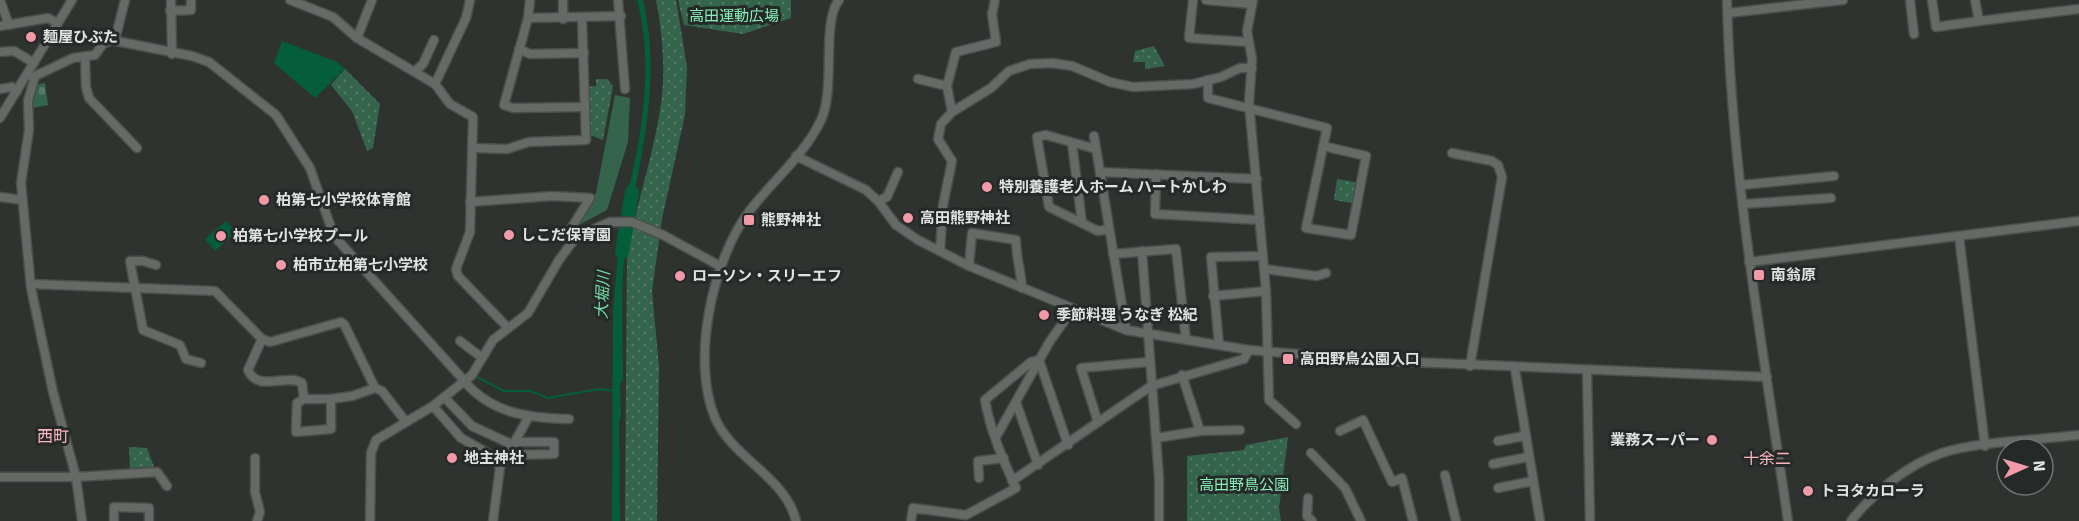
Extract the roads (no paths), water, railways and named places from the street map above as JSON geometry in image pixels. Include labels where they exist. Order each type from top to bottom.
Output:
[{"type":"street","points":[[0,0],[4,26],[48,18],[58,22]]},
{"type":"street","points":[[72,0],[34,63],[28,101],[28,130],[21,183],[31,284],[53,392],[76,477],[82,521]]},
{"type":"street","points":[[115,40],[124,0]]},
{"type":"street","points":[[171,0],[172,54]]},
{"type":"street","points":[[170,11],[191,10],[191,0]]},
{"type":"street","points":[[290,0],[333,17],[357,38],[435,84],[450,104],[473,117],[470,232],[456,269],[458,276],[508,328]]},
{"type":"street","points":[[357,38],[372,0]]},
{"type":"street","points":[[435,84],[466,18],[470,0]]},
{"type":"street","points":[[530,0],[528,18],[504,105],[513,108],[585,107]]},
{"type":"street","points":[[563,0],[563,19]]},
{"type":"street","points":[[618,0],[625,89]]},
{"type":"street","points":[[952,112],[947,86],[956,52],[996,42],[992,14],[994,0]]},
{"type":"street","points":[[1192,0],[1189,38],[1248,42]]},
{"type":"street","points":[[1206,0],[1252,2],[1248,42],[1252,68],[1250,109],[1266,291],[1269,352],[1266,363],[1269,400],[1296,424]]},
{"type":"street","points":[[1727,0],[1749,262],[1788,521]]},
{"type":"street","points":[[1728,13],[1843,0]]},
{"type":"street","points":[[1910,0],[1914,34]]},
{"type":"street","points":[[1932,0],[1936,27],[2079,9]]},
{"type":"street","points":[[1975,0],[1979,21]]},
{"type":"street","points":[[796,521],[779,490],[722,431],[706,388],[707,353],[720,266],[748,213],[796,156],[817,126],[826,106],[836,1]]},
{"type":"street","points":[[528,18],[621,16]]},
{"type":"street","points":[[472,148],[507,149],[529,142],[586,140],[582,18]]},
{"type":"street","points":[[0,118],[17,91],[31,76],[65,61],[95,55],[103,44],[115,40],[172,54],[192,56],[209,62],[282,122],[310,168],[334,236],[480,398],[528,418],[569,419]]},
{"type":"street","points":[[415,71],[423,64],[434,40]]},
{"type":"street","points":[[519,48],[530,54],[584,53]]},
{"type":"street","points":[[0,52],[14,51],[34,63]]},
{"type":"street","points":[[85,57],[86,87],[89,98],[137,148]]},
{"type":"street","points":[[940,251],[943,205],[952,161],[938,139],[940,124],[952,112],[991,88],[1009,71],[1030,64],[1052,63],[1072,66],[1094,77],[1133,87],[1193,84],[1240,68],[1252,68]]},
{"type":"street","points":[[918,79],[947,86]]},
{"type":"street","points":[[1208,80],[1208,98],[1327,128],[1323,146],[1306,228],[1351,235],[1366,156],[1323,146]]},
{"type":"street","points":[[0,89],[12,87],[17,91]]},
{"type":"street","points":[[1096,149],[1046,135],[1037,137],[1049,207],[1098,231],[1109,229]]},
{"type":"street","points":[[1094,136],[1126,330]]},
{"type":"street","points":[[1072,143],[1082,223]]},
{"type":"street","points":[[1452,153],[1492,161],[1498,165],[1502,177],[1470,366]]},
{"type":"street","points":[[796,156],[866,190],[878,201],[896,225],[940,251],[969,266],[1126,330],[1269,352],[1515,369],[1767,377]]},
{"type":"street","points":[[878,201],[887,197],[898,172]]},
{"type":"street","points":[[1100,172],[1257,179]]},
{"type":"street","points":[[1156,174],[1155,214],[1260,219]]},
{"type":"street","points":[[1742,184],[1834,176]]},
{"type":"street","points":[[470,202],[552,196],[590,198],[572,227],[577,236]]},
{"type":"street","points":[[0,197],[22,200]]},
{"type":"street","points":[[1743,204],[1831,198]]},
{"type":"street","points":[[370,521],[373,446],[376,440],[433,406],[478,368],[481,357],[493,340],[528,313],[559,260],[577,236],[610,222],[626,221],[643,225],[720,266]]},
{"type":"street","points":[[1749,262],[2079,221]]},
{"type":"street","points":[[969,266],[972,233],[1016,240],[1016,259],[1021,266],[1022,288]]},
{"type":"street","points":[[1959,237],[1985,446]]},
{"type":"street","points":[[1113,254],[1176,249],[1186,340]]},
{"type":"street","points":[[1142,251],[1149,334],[1148,362],[1156,438],[1159,521]]},
{"type":"street","points":[[1219,345],[1211,256],[1263,256]]},
{"type":"street","points":[[156,265],[143,261],[130,261],[133,288],[143,330],[180,345],[186,359],[201,363]]},
{"type":"street","points":[[1264,269],[1317,276],[1326,273]]},
{"type":"street","points":[[31,284],[215,291],[262,339],[270,342],[341,322],[375,388],[382,391],[406,422]]},
{"type":"street","points":[[1213,296],[1266,291]]},
{"type":"street","points":[[996,437],[1039,360],[1073,309]]},
{"type":"street","points":[[262,339],[248,370],[250,375],[265,383],[297,379],[302,382],[304,399]]},
{"type":"street","points":[[460,341],[481,357]]},
{"type":"street","points":[[1012,481],[1068,445],[1151,386],[1182,375],[1244,359],[1248,350]]},
{"type":"street","points":[[911,521],[913,508],[952,517],[966,515],[1016,488],[996,437],[989,426],[985,400],[1031,362],[1039,360]]},
{"type":"street","points":[[1039,360],[1068,445]]},
{"type":"street","points":[[1098,422],[1082,368],[1148,362]]},
{"type":"street","points":[[1515,369],[1524,436],[1540,521]]},
{"type":"street","points":[[1587,371],[1590,521]]},
{"type":"street","points":[[1182,375],[1200,431]]},
{"type":"street","points":[[331,399],[331,429],[296,432],[297,403],[304,399],[352,396],[375,388]]},
{"type":"street","points":[[444,397],[472,426],[514,443],[554,442],[554,454],[507,455]]},
{"type":"street","points":[[1016,402],[1038,465]]},
{"type":"street","points":[[433,406],[460,438],[486,452],[500,467]]},
{"type":"street","points":[[493,521],[500,467],[528,418]]},
{"type":"street","points":[[1340,430],[1363,420],[1392,482],[1402,478],[1413,521]]},
{"type":"street","points":[[1156,438],[1200,431],[1240,430]]},
{"type":"street","points":[[1855,520],[1885,487],[1917,465],[1943,453],[2079,435]]},
{"type":"street","points":[[1498,441],[1524,436]]},
{"type":"street","points":[[1311,453],[1345,488],[1361,521]]},
{"type":"street","points":[[1493,464],[1528,457]]},
{"type":"street","points":[[255,458],[255,492],[260,512],[257,521]]},
{"type":"street","points":[[979,478],[978,461],[1004,458]]},
{"type":"street","points":[[0,477],[76,477],[157,471],[167,486]]},
{"type":"street","points":[[1445,475],[1455,521]]},
{"type":"street","points":[[1498,488],[1533,481]]},
{"type":"street","points":[[1308,498],[1307,516],[1312,521]]},
{"type":"street","points":[[114,521],[114,507],[149,508],[149,521]]},
{"type":"waterway","name":"大堀川","points":[[622,252],[632,192]]},
{"type":"waterway","points":[[477,377],[504,391],[530,391],[548,398],[599,389],[615,391]]},
{"type":"place","name":"麺屋ひぶた","points":[[31,37]]},
{"type":"place","name":"特別養護老人ホーム ハートかしわ","points":[[987,187]]},
{"type":"place","name":"柏第七小学校体育館","points":[[264,200]]},
{"type":"place","name":"高田熊野神社","points":[[908,218]]},
{"type":"place","name":"熊野神社","points":[[749,220]]},
{"type":"place","name":"しこだ保育園","points":[[509,235]]},
{"type":"place","name":"柏第七小学校プール","points":[[221,236]]},
{"type":"place","name":"柏市立柏第七小学校","points":[[281,265]]},
{"type":"place","name":"南翁原","points":[[1759,275]]},
{"type":"place","name":"ローソン・スリーエフ","points":[[680,276]]},
{"type":"place","name":"季節料理 うなぎ 松紀","points":[[1044,315]]},
{"type":"place","name":"高田野鳥公園入口","points":[[1288,359]]},
{"type":"place","name":"業務スーパー","points":[[1712,440]]},
{"type":"place","name":"地主神社","points":[[452,458]]},
{"type":"place","name":"トヨタカローラ","points":[[1808,491]]},
{"type":"district","name":"西町","points":[[53,437]]},
{"type":"district","name":"十余二","points":[[1767,459]]},
{"type":"park label","name":"高田運動広場","points":[[734,16]]},
{"type":"park label","name":"高田野鳥公園","points":[[1244,485]]}]
